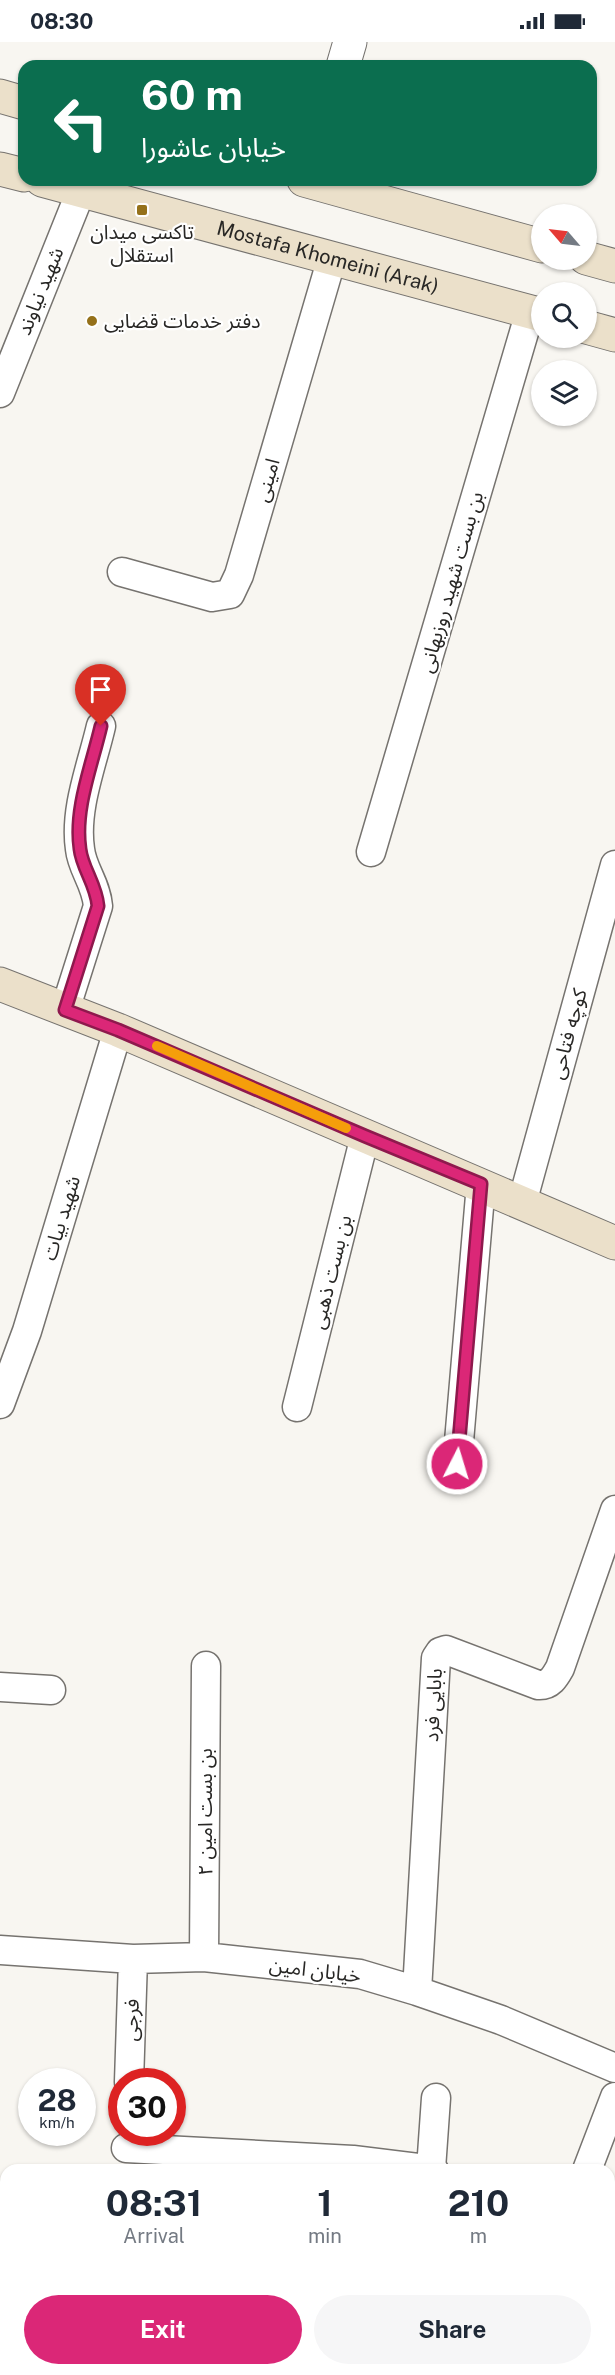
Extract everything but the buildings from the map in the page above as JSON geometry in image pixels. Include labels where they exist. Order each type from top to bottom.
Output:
[{"type":"main road","points":[[0,96],[18,101]]},
{"type":"main road","points":[[0,169],[18,174]]},
{"type":"main road","name":"Mostafa Khomeini (Arak)","points":[[65,186],[531,312]]},
{"type":"main road","points":[[328,186],[531,243]]},
{"type":"main road","points":[[597,261],[615,266]]},
{"type":"main road","points":[[597,330],[615,335]]},
{"type":"main road","points":[[0,984],[118,1030],[615,1243]]},
{"type":"street","points":[[345,60],[350,42]]},
{"type":"street","name":"شهید نیاوند","points":[[0,393],[81,190]]},
{"type":"street","name":"امینی","points":[[122,572],[212,597],[230,594],[242,564],[332,258]]},
{"type":"street","name":"بن بست شهید روزبهانی","points":[[371,852],[531,329]]},
{"type":"street","points":[[65,1010],[98,906],[96,891],[80,851],[79,818],[101,726]]},
{"type":"street","name":"کوچه فتاحی","points":[[522,1203],[615,865]]},
{"type":"street","name":"شهید بیات","points":[[0,1404],[27,1331],[118,1030]]},
{"type":"street","name":"بن بست ذهبی","points":[[297,1407],[365,1136]]},
{"type":"street","points":[[457,1464],[481,1184]]},
{"type":"street","name":"بابایی فرد","points":[[417,1991],[436,1658],[440,1652],[446,1650],[538,1685],[544,1686],[552,1681],[560,1668],[615,1510]]},
{"type":"street","name":"بن بست امین ۲","points":[[204,1957],[206,1666]]},
{"type":"street","points":[[0,1687],[51,1690]]},
{"type":"street","name":"خیابان امین","points":[[0,1950],[133,1959],[204,1957],[360,1974],[501,2020],[615,2068]]},
{"type":"street","name":"فرجی","points":[[129,2068],[133,1959]]},
{"type":"street","points":[[588,2164],[615,2097]]},
{"type":"street","points":[[433,2164],[436,2098]]},
{"type":"street","points":[[126,2150],[353,2160],[385,2164]]},
{"type":"slow traffic","points":[[157,1046],[346,1128]]},
{"type":"place","name":"تاکسی میدان استقلال","points":[[142,210]]},
{"type":"place","name":"دفتر خدمات قضایی","points":[[92,321]]},
{"type":"route","points":[[101,726],[79,818],[80,851],[96,891],[98,906],[65,1010],[118,1030],[481,1184],[457,1464]]}]
